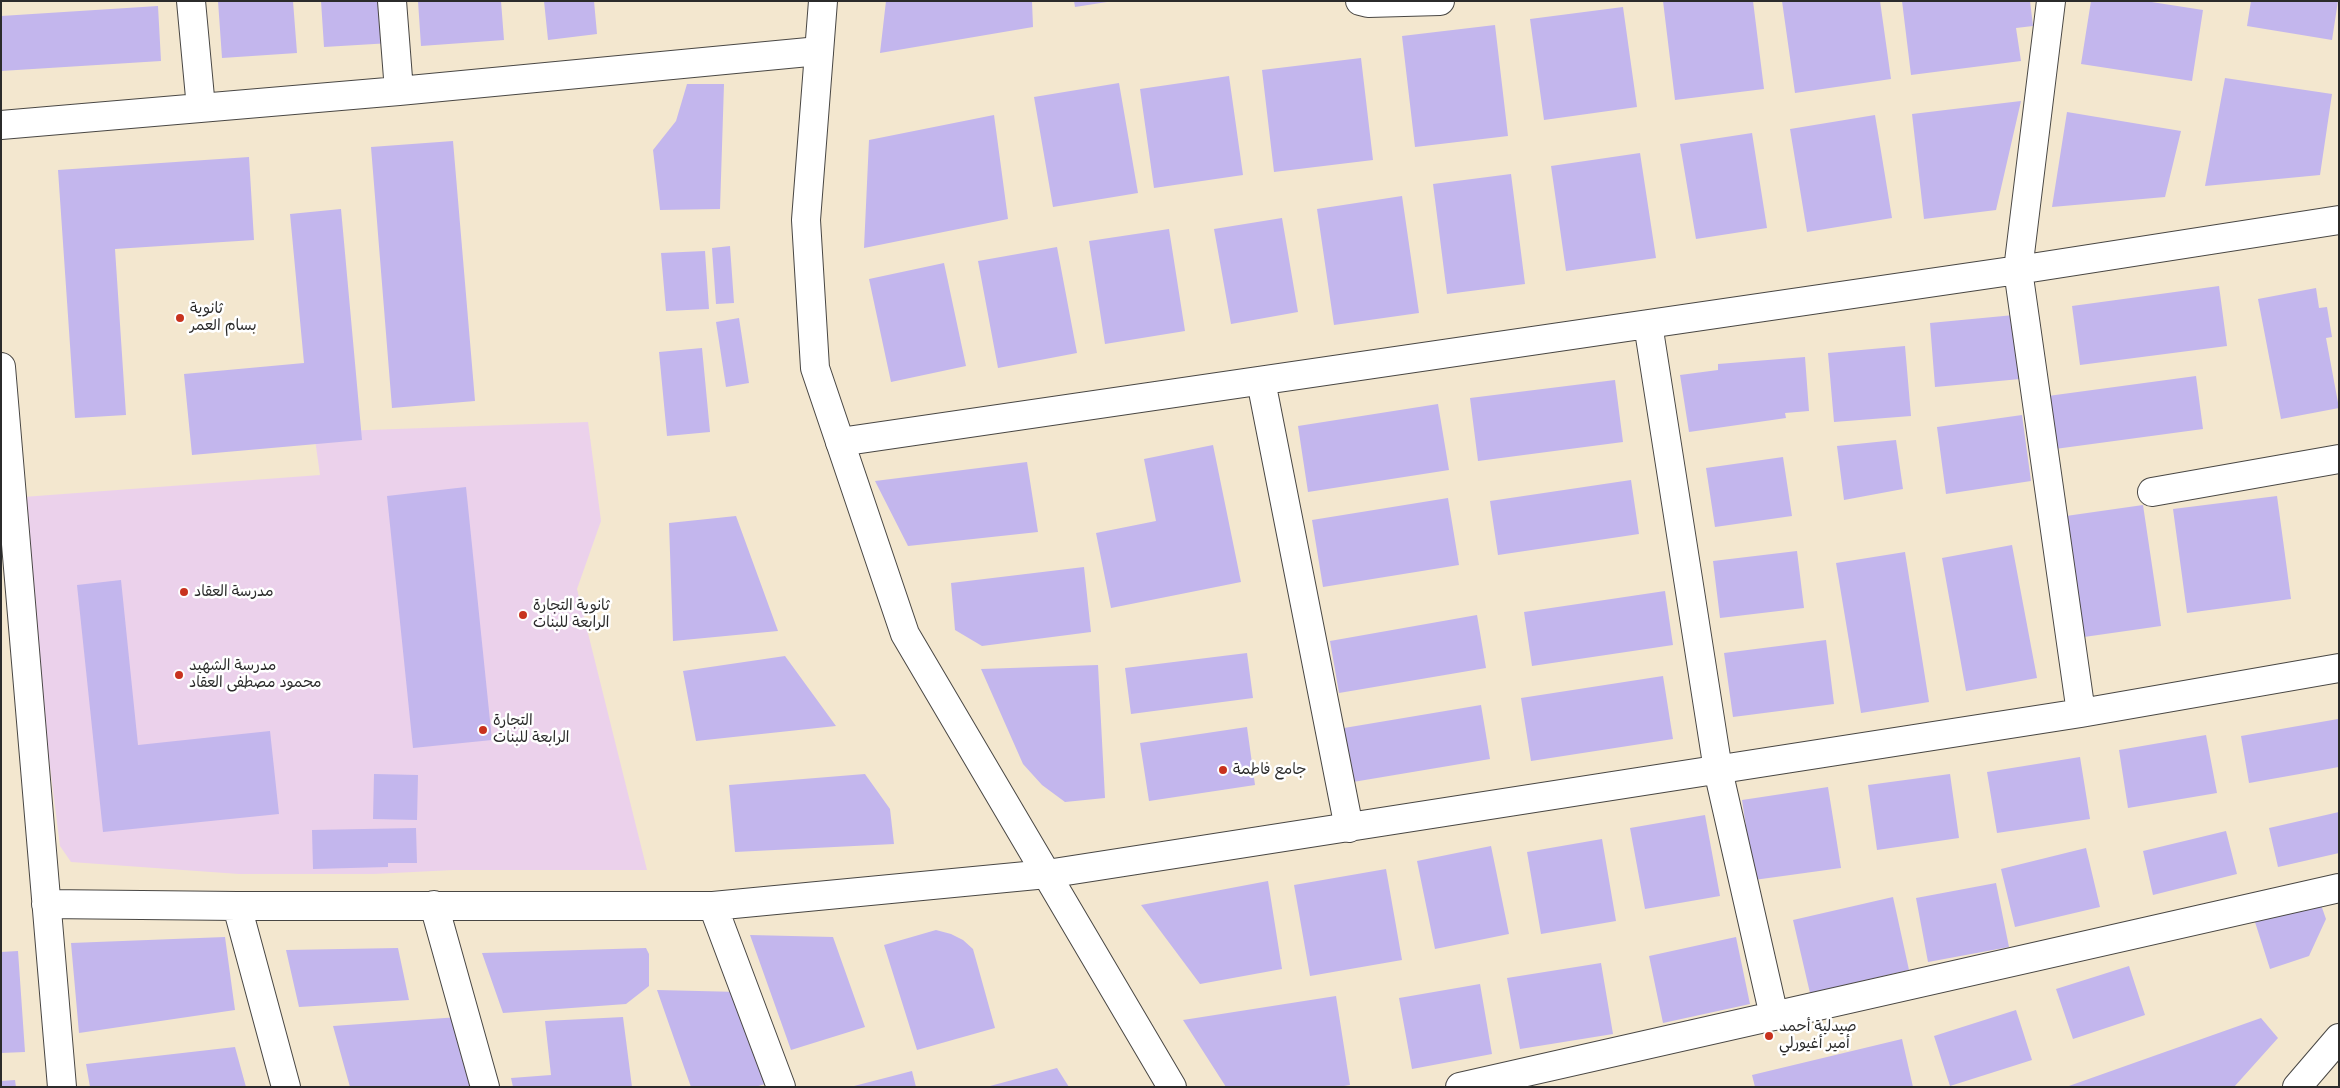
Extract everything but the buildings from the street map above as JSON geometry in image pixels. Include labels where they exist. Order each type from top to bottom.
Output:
[{"type":"street","points":[[191,1],[201,108]]},
{"type":"street","points":[[392,1],[399,91]]},
{"type":"street","points":[[824,1],[806,220],[815,368],[905,634],[1172,1087]]},
{"type":"street","points":[[1360,1],[1368,3],[1440,1]]},
{"type":"street","points":[[2051,1],[2018,270],[2081,713]]},
{"type":"street","points":[[1,125],[399,91],[820,51]]},
{"type":"street","points":[[840,442],[2018,270],[2339,220]]},
{"type":"street","points":[[1648,324],[1718,770],[1774,1016]]},
{"type":"street","points":[[1,367],[62,1087]]},
{"type":"street","points":[[1261,381],[1349,828]]},
{"type":"street","points":[[2152,492],[2339,459]]},
{"type":"street","points":[[46,904],[713,906],[1047,874],[2081,713],[2339,668]]},
{"type":"street","points":[[1460,1087],[2339,888]]},
{"type":"street","points":[[434,905],[485,1087]]},
{"type":"street","points":[[237,906],[286,1087]]},
{"type":"street","points":[[713,906],[781,1087]]},
{"type":"street","points":[[2297,1087],[2339,1038]]},
{"type":"shaded area","points":[[588,422],[601,521],[577,589],[647,870],[453,870],[374,874],[239,874],[71,862],[60,846],[40,688],[23,497],[320,475],[314,432]]},
{"type":"place","name":"ثانوية بسام العمر","points":[[180,318]]},
{"type":"place","name":"مدرسة العقاد","points":[[184,592]]},
{"type":"place","name":"ثانوية التجارة الرابعة للبنات","points":[[523,615]]},
{"type":"place","name":"مدرسة الشهيد محمود مصطفى العقاد","points":[[179,675]]},
{"type":"place","name":"التجارة الرابعة للبنات","points":[[483,730]]},
{"type":"place","name":"جامع فاطمة","points":[[1223,770]]},
{"type":"place","name":"صيدلية أحمد أمير أغيورلي","points":[[1769,1036]]}]
